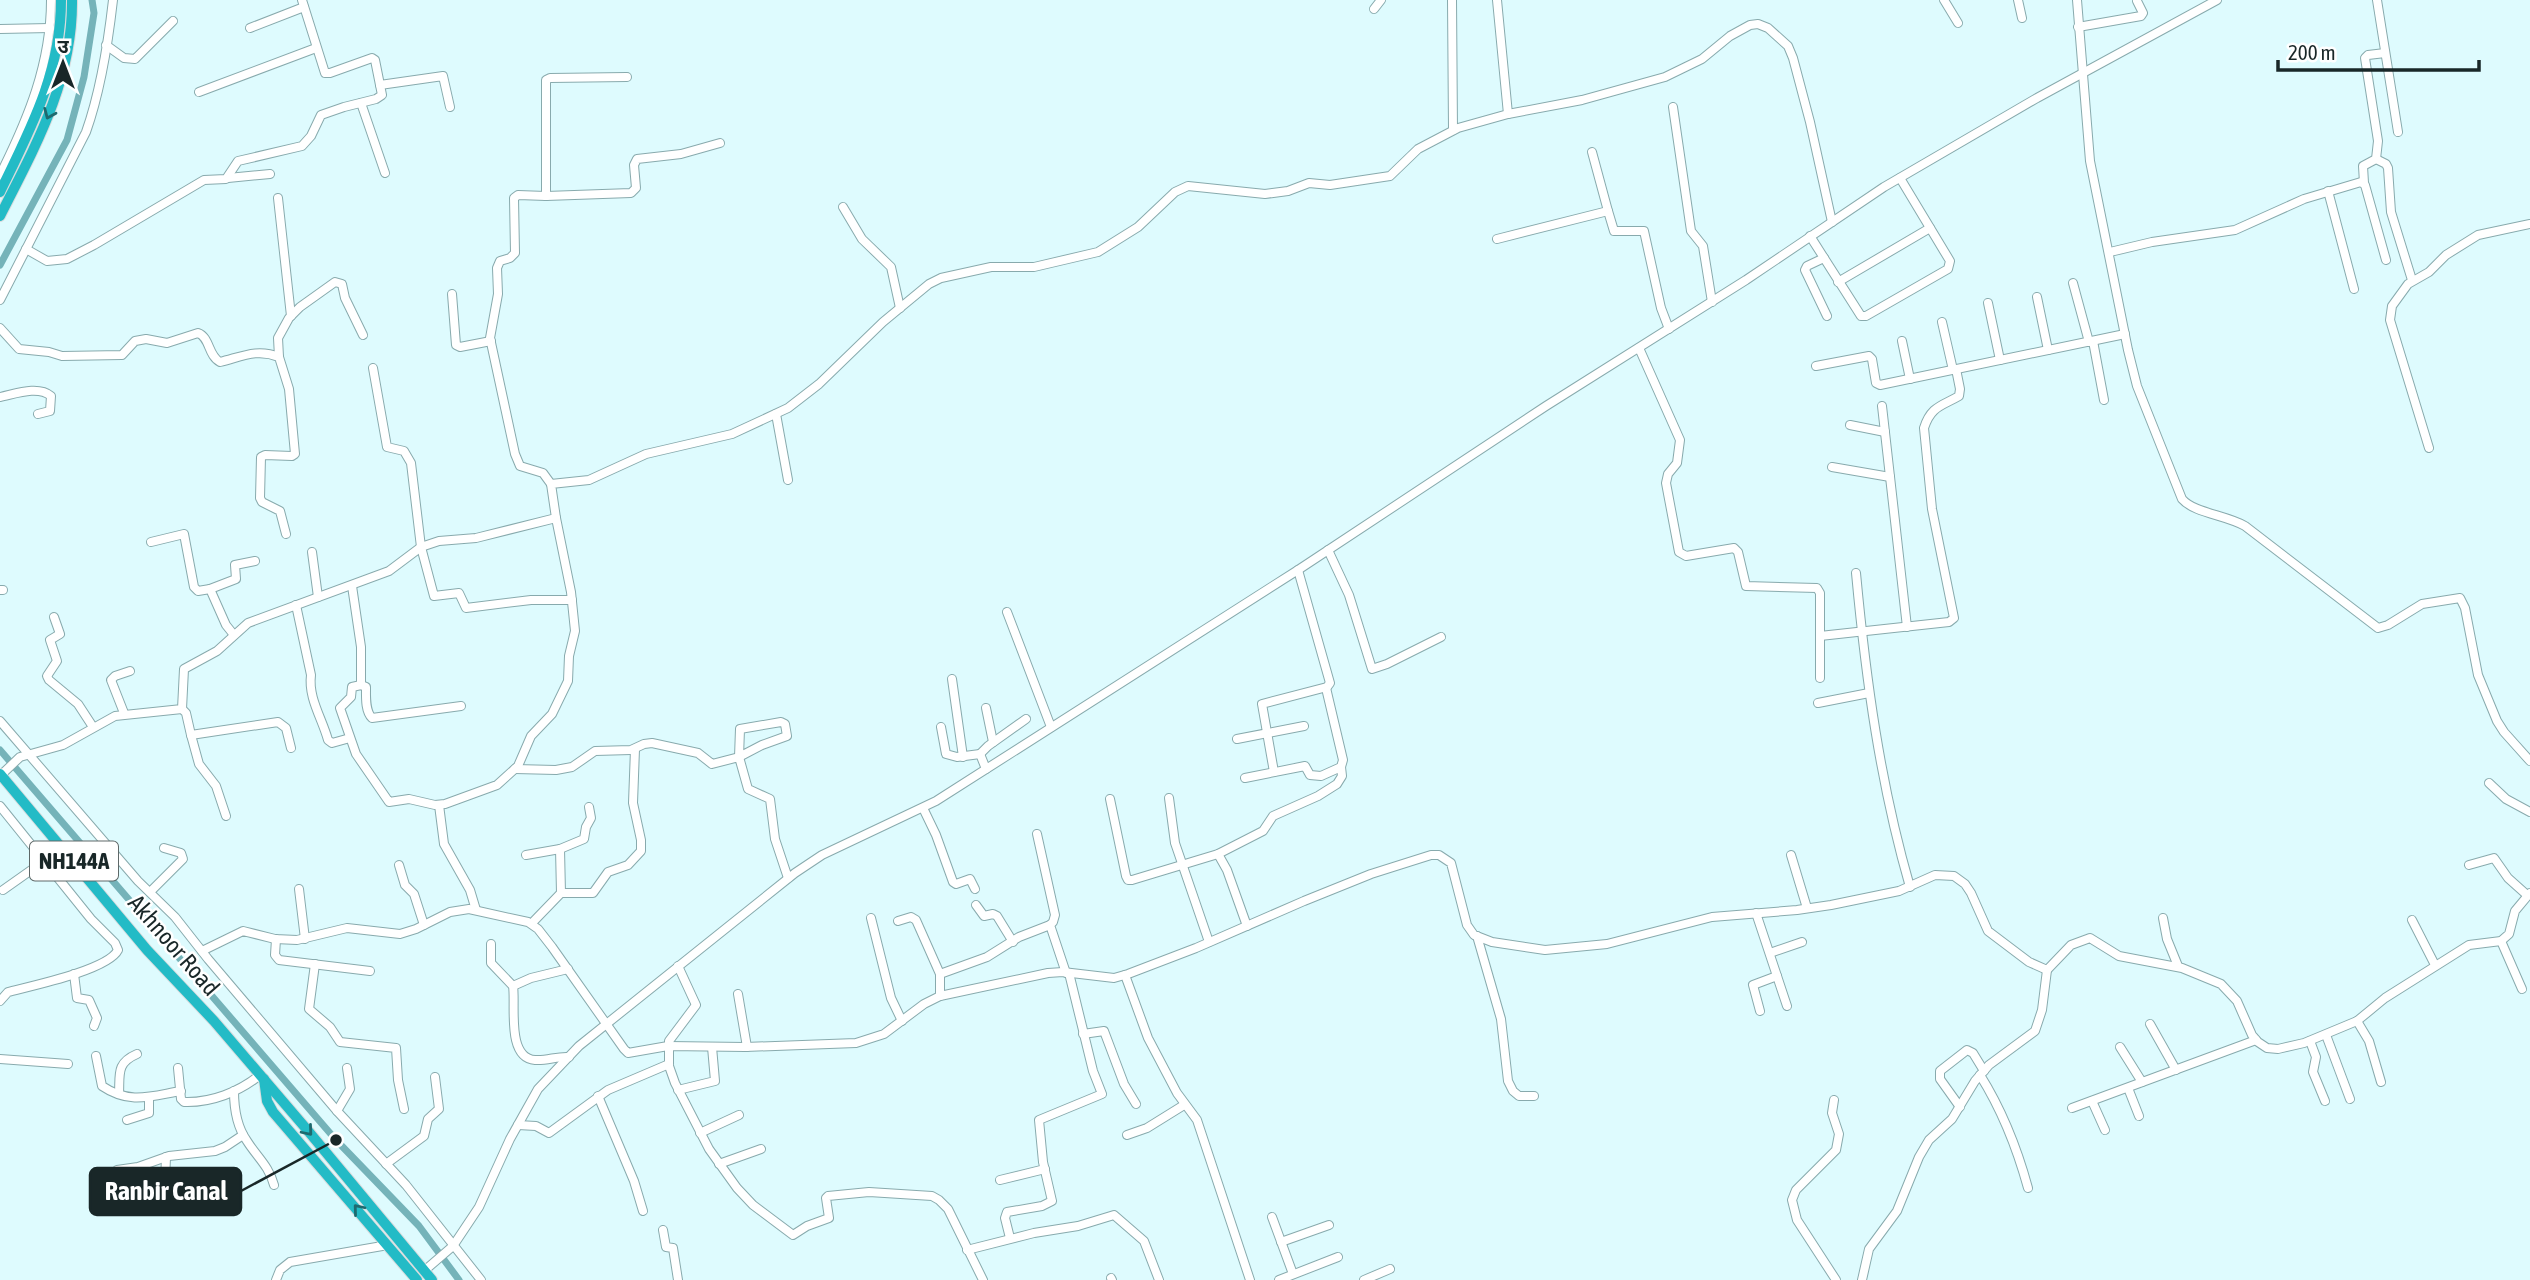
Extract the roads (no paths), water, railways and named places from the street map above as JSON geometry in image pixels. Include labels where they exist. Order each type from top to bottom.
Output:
[{"type":"highway","points":[[0,192],[49,85],[58,44],[61,0]]},
{"type":"highway","points":[[0,216],[48,117],[59,88],[69,48],[72,0]]},
{"type":"highway","name":"Akhnoor Road","points":[[3,777],[147,950],[262,1077],[424,1277]]},
{"type":"highway","name":"Akhnoor Road","points":[[262,1077],[267,1101],[273,1112],[388,1245],[424,1277]]},
{"type":"street","points":[[0,175],[36,97],[48,49],[51,0]]},
{"type":"street","points":[[0,300],[86,132],[96,104],[113,0]]},
{"type":"street","points":[[1374,9],[1381,0]]},
{"type":"street","points":[[1452,0],[1453,130]]},
{"type":"street","points":[[1497,0],[1508,114]]},
{"type":"street","points":[[1944,0],[1958,23]]},
{"type":"street","points":[[2018,0],[2022,18]]},
{"type":"street","points":[[2077,0],[2090,161],[2125,334],[2137,386],[2171,474],[2186,504],[2245,526],[2378,628],[2388,625],[2422,604],[2460,598],[2465,608],[2478,675],[2497,721],[2530,761]]},
{"type":"street","points":[[424,1277],[453,1246],[479,1207],[538,1089],[607,1024],[788,878],[822,855],[923,808],[986,769],[1328,550],[1546,406],[1669,330],[1900,178],[2082,72],[2217,0]]},
{"type":"street","points":[[2377,0],[2398,132]]},
{"type":"street","points":[[2078,27],[2141,16],[2143,13],[2137,1]]},
{"type":"street","points":[[228,178],[238,161],[302,146],[311,136],[321,115],[382,95],[373,59],[327,73],[323,71],[303,4],[250,27]]},
{"type":"street","points":[[106,45],[124,58],[135,59],[173,21]]},
{"type":"street","points":[[551,484],[589,480],[630,460],[732,434],[776,414],[820,384],[929,284],[954,273],[991,267],[1034,267],[1098,252],[1138,227],[1164,200],[1181,189],[1197,186],[1276,194],[1309,183],[1324,185],[1390,176],[1418,149],[1453,130],[1508,114],[1582,100],[1665,76],[1702,59],[1743,29],[1758,24],[1782,39],[1793,58],[1832,222]]},
{"type":"street","points":[[0,29],[50,28]]},
{"type":"street","points":[[199,92],[316,48]]},
{"type":"street","points":[[2376,159],[2378,142],[2365,58],[2368,55],[2385,53]]},
{"type":"street","points":[[380,85],[443,76],[450,107]]},
{"type":"street","points":[[546,196],[547,80],[627,77]]},
{"type":"street","points":[[361,103],[385,173]]},
{"type":"street","points":[[1674,107],[1691,231],[1703,246],[1712,302]]},
{"type":"street","points":[[461,706],[372,718],[366,701],[366,687],[352,687],[351,697],[341,705],[350,738],[362,766],[387,802],[410,799],[439,805],[497,785],[515,769],[531,736],[552,714],[568,681],[569,656],[575,631],[551,484],[543,473],[524,468],[517,462],[491,341],[498,294],[497,264],[515,253],[514,198],[520,195],[631,193],[636,188],[634,166],[637,159],[681,154],[720,143]]},
{"type":"street","points":[[1592,152],[1614,231],[1644,231],[1661,308],[1669,330]]},
{"type":"street","points":[[2376,159],[2363,166],[2364,183],[2386,260]]},
{"type":"street","points":[[2376,159],[2388,168],[2391,212],[2412,280]]},
{"type":"street","points":[[26,249],[47,261],[66,259],[181,196],[204,180],[221,181],[270,174]]},
{"type":"street","points":[[1810,236],[1858,315],[1863,317],[1948,269],[1950,261],[1900,178]]},
{"type":"street","points":[[2110,252],[2152,242],[2226,233],[2304,199],[2364,183]]},
{"type":"street","points":[[2328,191],[2354,289]]},
{"type":"street","points":[[278,198],[291,316]]},
{"type":"street","points":[[843,207],[862,239],[891,267],[900,308]]},
{"type":"street","points":[[1497,239],[1608,211]]},
{"type":"street","points":[[2429,448],[2390,320],[2392,306],[2412,280],[2429,272],[2446,255],[2478,235],[2530,224]]},
{"type":"street","points":[[1838,282],[1930,228]]},
{"type":"street","points":[[1824,258],[1807,266],[1805,270],[1827,316]]},
{"type":"street","points":[[286,534],[280,511],[262,502],[260,498],[261,457],[295,454],[289,389],[279,357],[278,338],[291,316],[300,307],[338,282],[342,284],[345,298],[363,335]]},
{"type":"street","points":[[2073,283],[2091,341],[2104,400]]},
{"type":"street","points":[[452,294],[456,345],[460,347],[491,341]]},
{"type":"street","points":[[2037,297],[2048,351]]},
{"type":"street","points":[[1988,303],[2000,360]]},
{"type":"street","points":[[1820,636],[1949,622],[1955,616],[1933,509],[1924,428],[1938,406],[1959,396],[1960,389],[1942,322]]},
{"type":"street","points":[[0,328],[19,349],[62,356],[122,355],[135,341],[146,339],[167,343],[198,333],[204,336],[214,358],[220,362],[247,354],[279,357]]},
{"type":"street","points":[[1816,366],[1869,356],[1877,385],[2125,334]]},
{"type":"street","points":[[1902,341],[1910,379]]},
{"type":"street","points":[[1639,348],[1680,440],[1677,463],[1665,482],[1679,552],[1686,556],[1734,548],[1738,552],[1746,586],[1817,588],[1820,593],[1820,678]]},
{"type":"street","points":[[373,368],[387,447],[404,451],[411,463],[421,547],[435,596],[459,593],[466,608],[531,600],[572,600]]},
{"type":"street","points":[[0,397],[37,391],[48,393],[51,396],[50,411],[38,414]]},
{"type":"street","points":[[1882,406],[1907,627]]},
{"type":"street","points":[[776,414],[788,480]]},
{"type":"street","points":[[1850,425],[1885,432]]},
{"type":"street","points":[[1832,467],[1890,477]]},
{"type":"street","points":[[181,709],[184,669],[217,651],[248,623],[389,571],[421,547],[439,541],[468,540],[556,518]]},
{"type":"street","points":[[151,542],[184,534],[194,587],[198,591],[236,579],[235,565],[254,561]]},
{"type":"street","points":[[1328,550],[1349,595],[1372,668],[1387,664],[1441,637]]},
{"type":"street","points":[[312,552],[318,597]]},
{"type":"street","points":[[1275,772],[1262,704],[1325,688],[1330,681],[1297,570]]},
{"type":"street","points":[[1856,573],[1869,692],[1888,807],[1910,887]]},
{"type":"street","points":[[352,586],[360,647],[361,685]]},
{"type":"street","points":[[210,589],[226,625],[234,635]]},
{"type":"street","points":[[296,605],[311,675],[309,684],[317,713],[322,719],[328,740],[332,743],[350,738]]},
{"type":"street","points":[[1007,612],[1051,727]]},
{"type":"street","points":[[54,617],[60,634],[50,640],[57,661],[47,676],[78,704],[93,727]]},
{"type":"street","points":[[124,713],[111,680],[130,671]]},
{"type":"street","points":[[953,679],[963,757]]},
{"type":"street","points":[[1110,799],[1117,825],[1119,850],[1128,880],[1218,854],[1263,831],[1273,816],[1318,796],[1337,784],[1342,776],[1343,760],[1325,688]]},
{"type":"street","points":[[1818,703],[1869,692]]},
{"type":"street","points":[[986,708],[993,742]]},
{"type":"street","points":[[3,777],[25,755],[63,744],[105,720],[124,713],[181,709],[186,713],[199,764],[222,797],[226,816]]},
{"type":"street","points":[[941,727],[946,754],[963,757],[980,754],[1026,719]]},
{"type":"street","points":[[0,721],[25,755],[150,892],[168,908],[337,1111],[406,1185],[481,1280]]},
{"type":"street","points":[[191,735],[278,722],[286,728],[291,748]]},
{"type":"street","points":[[515,769],[556,770],[572,766],[595,751],[635,749],[652,743],[698,753],[712,764],[739,757],[787,736],[784,723],[740,729],[739,757],[748,789],[770,799],[775,839],[788,878]]},
{"type":"street","points":[[1237,739],[1304,726]]},
{"type":"street","points":[[561,893],[593,893],[608,872],[628,865],[641,851],[633,803],[635,749]]},
{"type":"street","points":[[980,754],[986,769]]},
{"type":"street","points":[[1245,778],[1305,766],[1313,776],[1330,773],[1341,767]]},
{"type":"street","points":[[2489,783],[2506,799],[2530,812]]},
{"type":"street","points":[[1169,798],[1175,844],[1209,943]]},
{"type":"street","points":[[439,805],[444,844],[470,890],[476,909]]},
{"type":"street","points":[[0,806],[118,948],[115,956],[74,981],[8,992],[0,1001]]},
{"type":"street","points":[[526,855],[560,849],[584,839],[591,818],[589,807]]},
{"type":"street","points":[[923,808],[953,882],[956,884],[971,880],[975,889]]},
{"type":"street","points":[[940,974],[987,957],[1053,922],[1055,915],[1037,834]]},
{"type":"street","points":[[150,892],[183,857],[181,853],[164,848]]},
{"type":"street","points":[[532,923],[561,893],[560,849]]},
{"type":"street","points":[[1218,854],[1227,870],[1247,926]]},
{"type":"street","points":[[202,951],[243,931],[276,939],[305,939],[347,928],[401,934],[424,926],[450,912],[476,909],[532,923],[628,1052],[668,1046],[856,1044],[877,1037],[940,996],[1048,973],[1099,978],[1125,975],[1209,943],[1371,874],[1431,855],[1439,855],[1451,863],[1467,925],[1477,936],[1492,942],[1562,950],[1607,944],[1712,917],[1807,908],[1892,893],[1935,875],[1945,874],[1960,879],[1971,892],[1988,931],[2029,962],[2047,970]]},
{"type":"street","points":[[1791,855],[1807,908]]},
{"type":"street","points":[[1862,1280],[1869,1249],[1898,1211],[1924,1148],[1952,1119],[1982,1073],[2035,1031],[2042,1010],[2047,970],[2071,946],[2090,939],[2119,956],[2178,967],[2221,984],[2237,1001],[2256,1041],[2267,1048],[2278,1049],[2310,1041],[2357,1021],[2385,998],[2469,945],[2501,941],[2509,934],[2515,911],[2529,894],[2508,878],[2494,858],[2469,865]]},
{"type":"street","points":[[3,890],[44,861]]},
{"type":"street","points":[[399,865],[405,885],[414,894],[424,926]]},
{"type":"street","points":[[299,889],[305,939]]},
{"type":"street","points":[[976,905],[984,916],[995,914],[1013,942]]},
{"type":"street","points":[[1756,913],[1787,1006]]},
{"type":"street","points":[[871,918],[891,998],[902,1021]]},
{"type":"street","points":[[898,921],[915,918],[940,974],[940,996]]},
{"type":"street","points":[[2164,918],[2167,939],[2178,967]]},
{"type":"street","points":[[2412,920],[2435,965]]},
{"type":"street","points":[[1010,1238],[1007,1212],[1035,1208],[1052,1201],[1039,1120],[1102,1094],[1067,973],[1050,925]]},
{"type":"street","points":[[1477,936],[1501,1019],[1508,1081],[1519,1096],[1534,1096]]},
{"type":"street","points":[[276,939],[277,960],[370,971]]},
{"type":"street","points":[[2501,941],[2522,989]]},
{"type":"street","points":[[1770,953],[1802,942]]},
{"type":"street","points":[[491,944],[491,963],[513,986],[514,1029],[516,1040],[525,1056],[538,1060],[569,1057]]},
{"type":"street","points":[[315,964],[309,1009],[330,1027],[340,1042],[396,1048],[398,1080],[404,1109]]},
{"type":"street","points":[[678,966],[696,1007],[671,1038],[668,1046],[669,1064],[678,1090],[700,1133],[719,1164],[753,1205],[793,1235],[807,1226],[829,1218],[828,1196],[869,1192],[932,1196],[944,1203],[983,1280]]},
{"type":"street","points":[[513,986],[531,978],[568,969]]},
{"type":"street","points":[[1125,975],[1142,1026],[1184,1105],[1197,1120],[1250,1280]]},
{"type":"street","points":[[1760,1011],[1753,985],[1777,976]]},
{"type":"street","points":[[74,981],[78,999],[89,999],[91,1002],[97,1018],[94,1026]]},
{"type":"street","points":[[738,994],[747,1047]]},
{"type":"street","points":[[2357,1021],[2369,1041],[2381,1082]]},
{"type":"street","points":[[2150,1024],[2176,1070]]},
{"type":"street","points":[[1083,1034],[1100,1030],[1105,1032],[1124,1084],[1136,1104]]},
{"type":"street","points":[[2326,1035],[2350,1099]]},
{"type":"street","points":[[2071,1108],[2256,1041]]},
{"type":"street","points":[[2310,1041],[2316,1057],[2313,1072],[2325,1101]]},
{"type":"street","points":[[678,1090],[715,1081],[712,1047]]},
{"type":"street","points":[[2120,1047],[2142,1082]]},
{"type":"street","points":[[1960,1107],[1940,1079],[1940,1071],[1967,1050],[1973,1053],[1995,1099],[2017,1152],[2028,1188]]},
{"type":"street","points":[[119,1094],[122,1063],[137,1054]]},
{"type":"street","points":[[96,1056],[102,1086],[119,1094],[135,1099],[181,1091]]},
{"type":"street","points":[[0,1059],[68,1064]]},
{"type":"street","points":[[518,1125],[536,1126],[549,1133],[598,1096],[669,1064]]},
{"type":"street","points":[[178,1068],[182,1101],[190,1102],[234,1091],[262,1077]]},
{"type":"street","points":[[337,1111],[350,1089],[346,1068]]},
{"type":"street","points":[[386,1164],[424,1136],[428,1119],[439,1110],[435,1077]]},
{"type":"street","points":[[2128,1088],[2139,1116]]},
{"type":"street","points":[[234,1091],[234,1108],[243,1135],[264,1161],[274,1185]]},
{"type":"street","points":[[598,1096],[634,1181],[643,1211]]},
{"type":"street","points":[[127,1120],[149,1113],[149,1097]]},
{"type":"street","points":[[1833,1100],[1832,1117],[1839,1134],[1836,1150],[1796,1190],[1792,1200],[1797,1220],[1836,1280]]},
{"type":"street","points":[[2092,1101],[2105,1130]]},
{"type":"street","points":[[1127,1135],[1147,1128],[1184,1105]]},
{"type":"street","points":[[700,1133],[739,1115]]},
{"type":"street","points":[[117,1170],[138,1167],[166,1157],[215,1151],[243,1135]]},
{"type":"street","points":[[719,1164],[761,1149]]},
{"type":"street","points":[[164,1206],[166,1157]]},
{"type":"street","points":[[1000,1180],[1045,1168]]},
{"type":"street","points":[[967,1250],[1010,1238],[1078,1226],[1114,1215],[1144,1241],[1159,1280]]},
{"type":"street","points":[[1272,1217],[1293,1274]]},
{"type":"street","points":[[1281,1242],[1329,1225]]},
{"type":"street","points":[[663,1230],[666,1247],[673,1248],[678,1280]]},
{"type":"street","points":[[276,1280],[279,1270],[290,1262],[388,1245]]},
{"type":"street","points":[[1279,1280],[1338,1257]]},
{"type":"street","points":[[1364,1280],[1390,1269]]},
{"type":"waterway","points":[[0,265],[67,140],[84,77],[94,13],[92,0]]},
{"type":"waterway","points":[[0,750],[336,1140],[419,1226],[459,1280]]},
{"type":"place","name":"Ranbir Canal","points":[[336,1140]]}]
